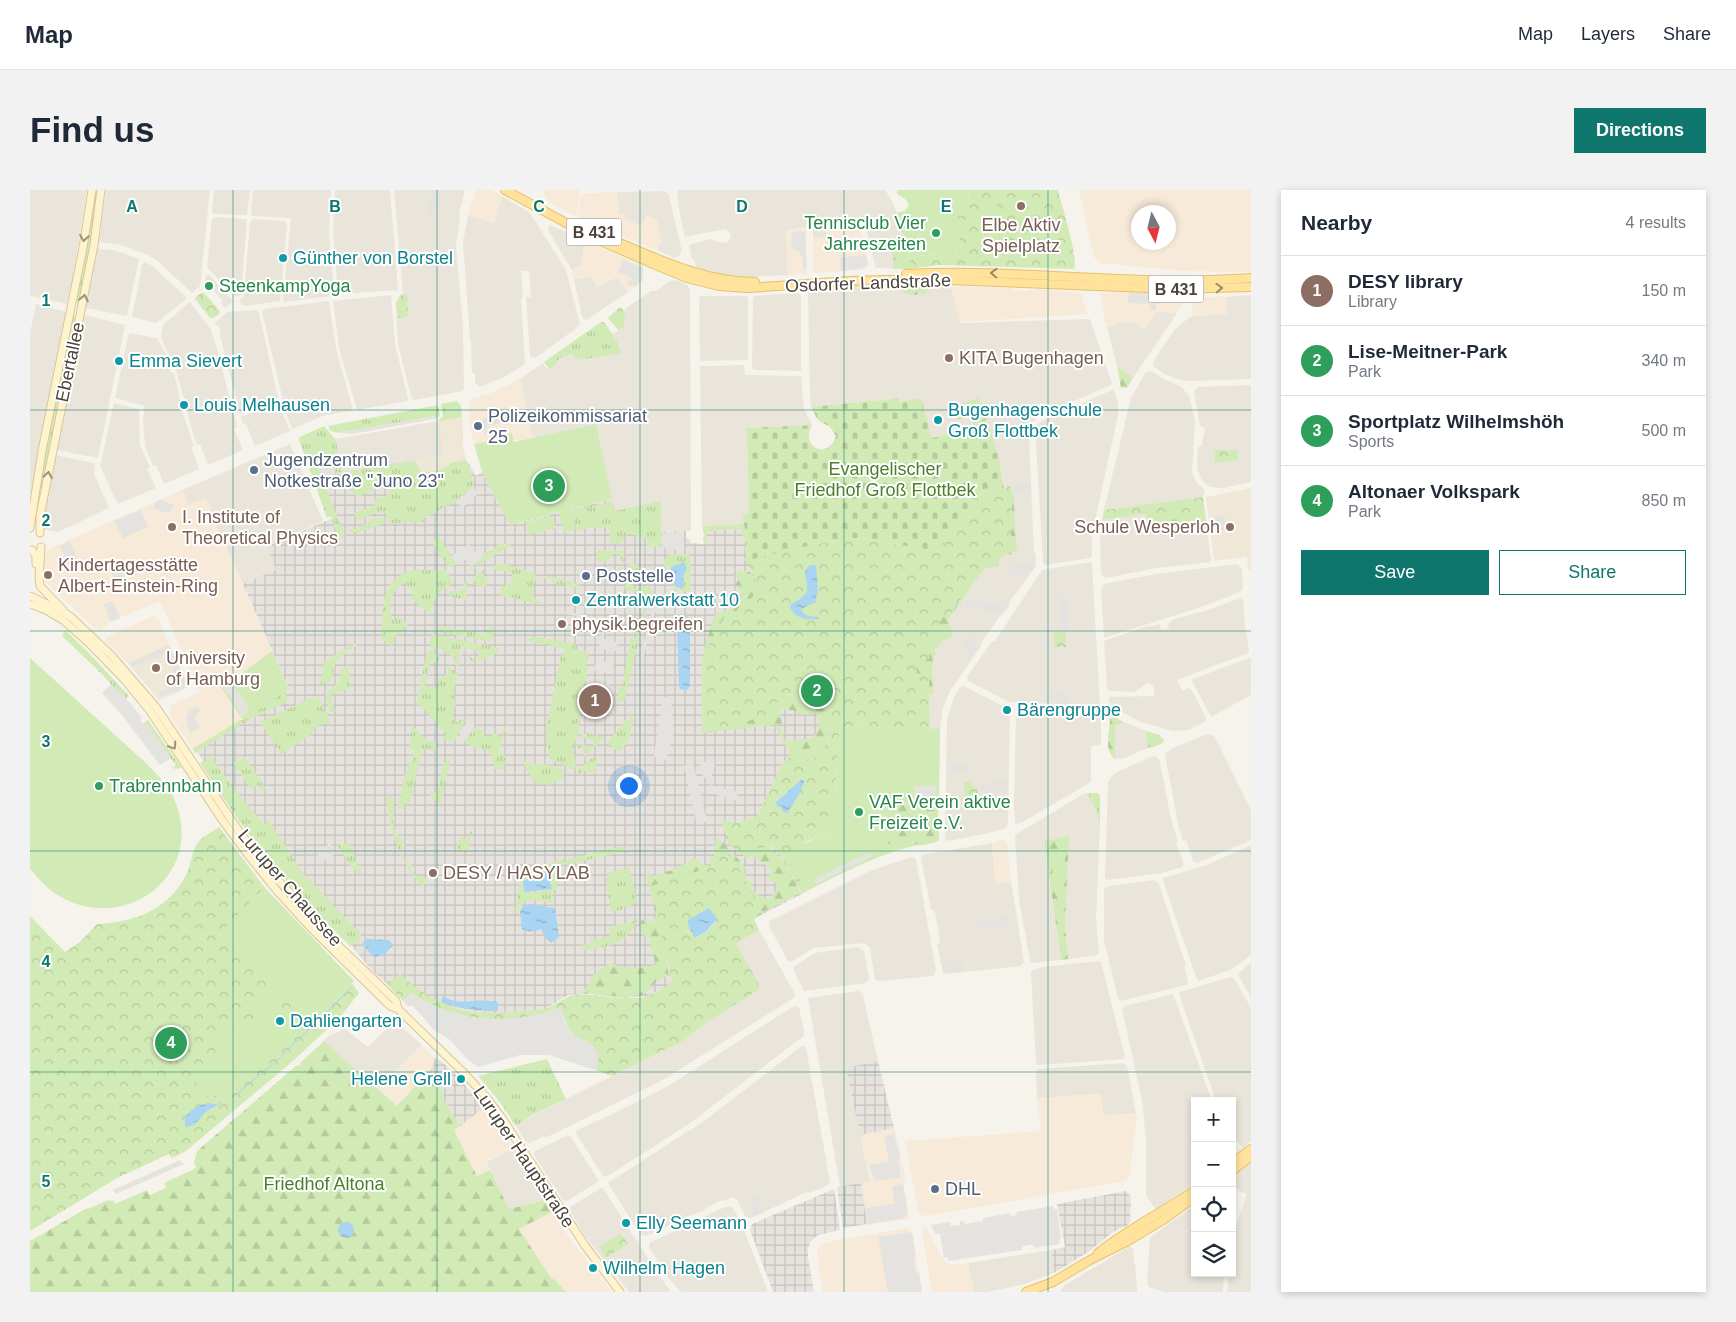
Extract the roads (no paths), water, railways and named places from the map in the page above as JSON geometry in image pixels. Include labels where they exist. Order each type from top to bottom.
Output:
[{"type":"main road","name":"Ebertallee","points":[[30,530],[42,451],[81,257],[92,190]]},
{"type":"main road","name":"Ebertallee","points":[[41,546],[43,539],[40,533],[40,516],[94,244],[101,190]]},
{"type":"main road","name":"Osdorfer Landstraße","points":[[505,190],[594,238],[670,271],[710,284],[748,288],[851,281],[925,279],[1173,289],[1251,287]]},
{"type":"main road","name":"Osdorfer Landstraße","points":[[514,190],[592,231],[678,266],[725,280],[766,282],[962,272],[1191,280],[1251,278]]},
{"type":"main road","name":"B 431","points":[[1025,282],[1043,275]]},
{"type":"main road","points":[[30,530],[40,533]]},
{"type":"main road","points":[[46,610],[33,597],[36,562],[31,549],[41,546],[40,586],[65,613]]},
{"type":"main road","name":"Luruper Chaussee","points":[[33,597],[65,613],[93,642]]},
{"type":"main road","name":"Luruper Chaussee","points":[[30,604],[46,610],[63,620],[116,660],[268,869],[372,984]]},
{"type":"main road","name":"Luruper Hauptstraße","points":[[372,984],[396,1001],[398,1010],[465,1074],[486,1097],[502,1118],[586,1248],[620,1292]]},
{"type":"main road","points":[[1236,1160],[1251,1149]]},
{"type":"main road","points":[[1236,1168],[1251,1156]]},
{"type":"main road","points":[[1090,1260],[1114,1241],[1191,1193]]},
{"type":"main road","points":[[1026,1292],[1053,1282],[1136,1236],[1191,1200]]},
{"type":"water","points":[[684,562],[687,568],[682,589],[675,586],[674,580],[670,579],[669,575],[671,567]]},
{"type":"water","points":[[810,565],[816,565],[818,590],[815,602],[801,609],[801,612],[808,616],[819,617],[819,619],[806,619],[798,616],[790,607],[791,604],[806,594],[805,570]]},
{"type":"water","points":[[687,616],[690,620],[690,685],[687,690],[680,689],[679,685],[677,623],[678,617]]},
{"type":"water","points":[[801,780],[804,780],[795,802],[787,813],[782,811],[782,807],[777,806],[776,802]]},
{"type":"water","points":[[547,874],[552,889],[524,892],[523,881]]},
{"type":"water","points":[[528,904],[555,908],[559,937],[551,943],[541,929],[531,932],[522,929],[520,912],[522,907]]},
{"type":"water","points":[[709,908],[718,922],[715,921],[707,931],[694,938],[688,925],[688,920]]},
{"type":"water","points":[[367,939],[389,940],[393,945],[384,955],[374,957],[362,944]]},
{"type":"water","points":[[443,996],[458,1002],[498,1002],[498,1011],[455,1006],[441,1002]]},
{"type":"water","points":[[210,1103],[217,1105],[207,1111],[196,1123],[185,1127],[185,1117],[193,1109]]},
{"type":"water","points":[[343,1222],[349,1222],[354,1227],[352,1236],[343,1238],[338,1233],[338,1227]]},
{"type":"waterway","points":[[233,1097],[272,1065],[351,988]]},
{"type":"waterway","points":[[217,1105],[221,1103]]},
{"type":"place","name":"Elbe Aktiv Spielplatz","points":[[1021,206]]},
{"type":"place","name":"Tennisclub Vier Jahreszeiten","points":[[936,233]]},
{"type":"place","name":"Günther von Borstel","points":[[283,258]]},
{"type":"place","name":"SteenkampYoga","points":[[209,286]]},
{"type":"place","name":"KITA Bugenhagen","points":[[949,358]]},
{"type":"place","name":"Emma Sievert","points":[[119,361]]},
{"type":"place","name":"Louis Melhausen","points":[[184,405]]},
{"type":"place","name":"Bugenhagenschule Groß Flottbek","points":[[938,420]]},
{"type":"place","name":"Polizeikommissariat 25","points":[[478,426]]},
{"type":"place","name":"Jugendzentrum Notkestraße \"Juno 23\"","points":[[254,470]]},
{"type":"place","name":"Sportplatz Wilhelmshöh","points":[[549,486]]},
{"type":"place","name":"I. Institute of Theoretical Physics","points":[[172,527]]},
{"type":"place","name":"Schule Wesperloh","points":[[1230,527]]},
{"type":"place","name":"Kindertagesstätte Albert-Einstein-Ring","points":[[48,575]]},
{"type":"place","name":"Poststelle","points":[[586,576]]},
{"type":"place","name":"Zentralwerkstatt 10","points":[[576,600]]},
{"type":"place","name":"physik.begreifen","points":[[562,624]]},
{"type":"place","name":"University of Hamburg","points":[[156,668]]},
{"type":"place","name":"Lise-Meitner-Park","points":[[817,691]]},
{"type":"place","name":"DESY library","points":[[595,701]]},
{"type":"place","name":"Bärengruppe","points":[[1007,710]]},
{"type":"place","name":"Trabrennbahn","points":[[99,786]]},
{"type":"place","name":"VAF Verein aktive Freizeit e.V.","points":[[859,812]]},
{"type":"place","name":"DESY / HASYLAB","points":[[433,873]]},
{"type":"place","name":"Dahliengarten","points":[[280,1021]]},
{"type":"place","name":"Altonaer Volkspark","points":[[171,1043]]},
{"type":"place","name":"Helene Grell","points":[[461,1079]]},
{"type":"place","name":"DHL","points":[[935,1189]]},
{"type":"place","name":"Elly Seemann","points":[[626,1223]]},
{"type":"place","name":"Wilhelm Hagen","points":[[593,1268]]},
{"type":"park label","name":"Evangelischer Friedhof Groß Flottbek","points":[[885,479]]},
{"type":"park label","name":"Friedhof Altona","points":[[324,1184]]}]
